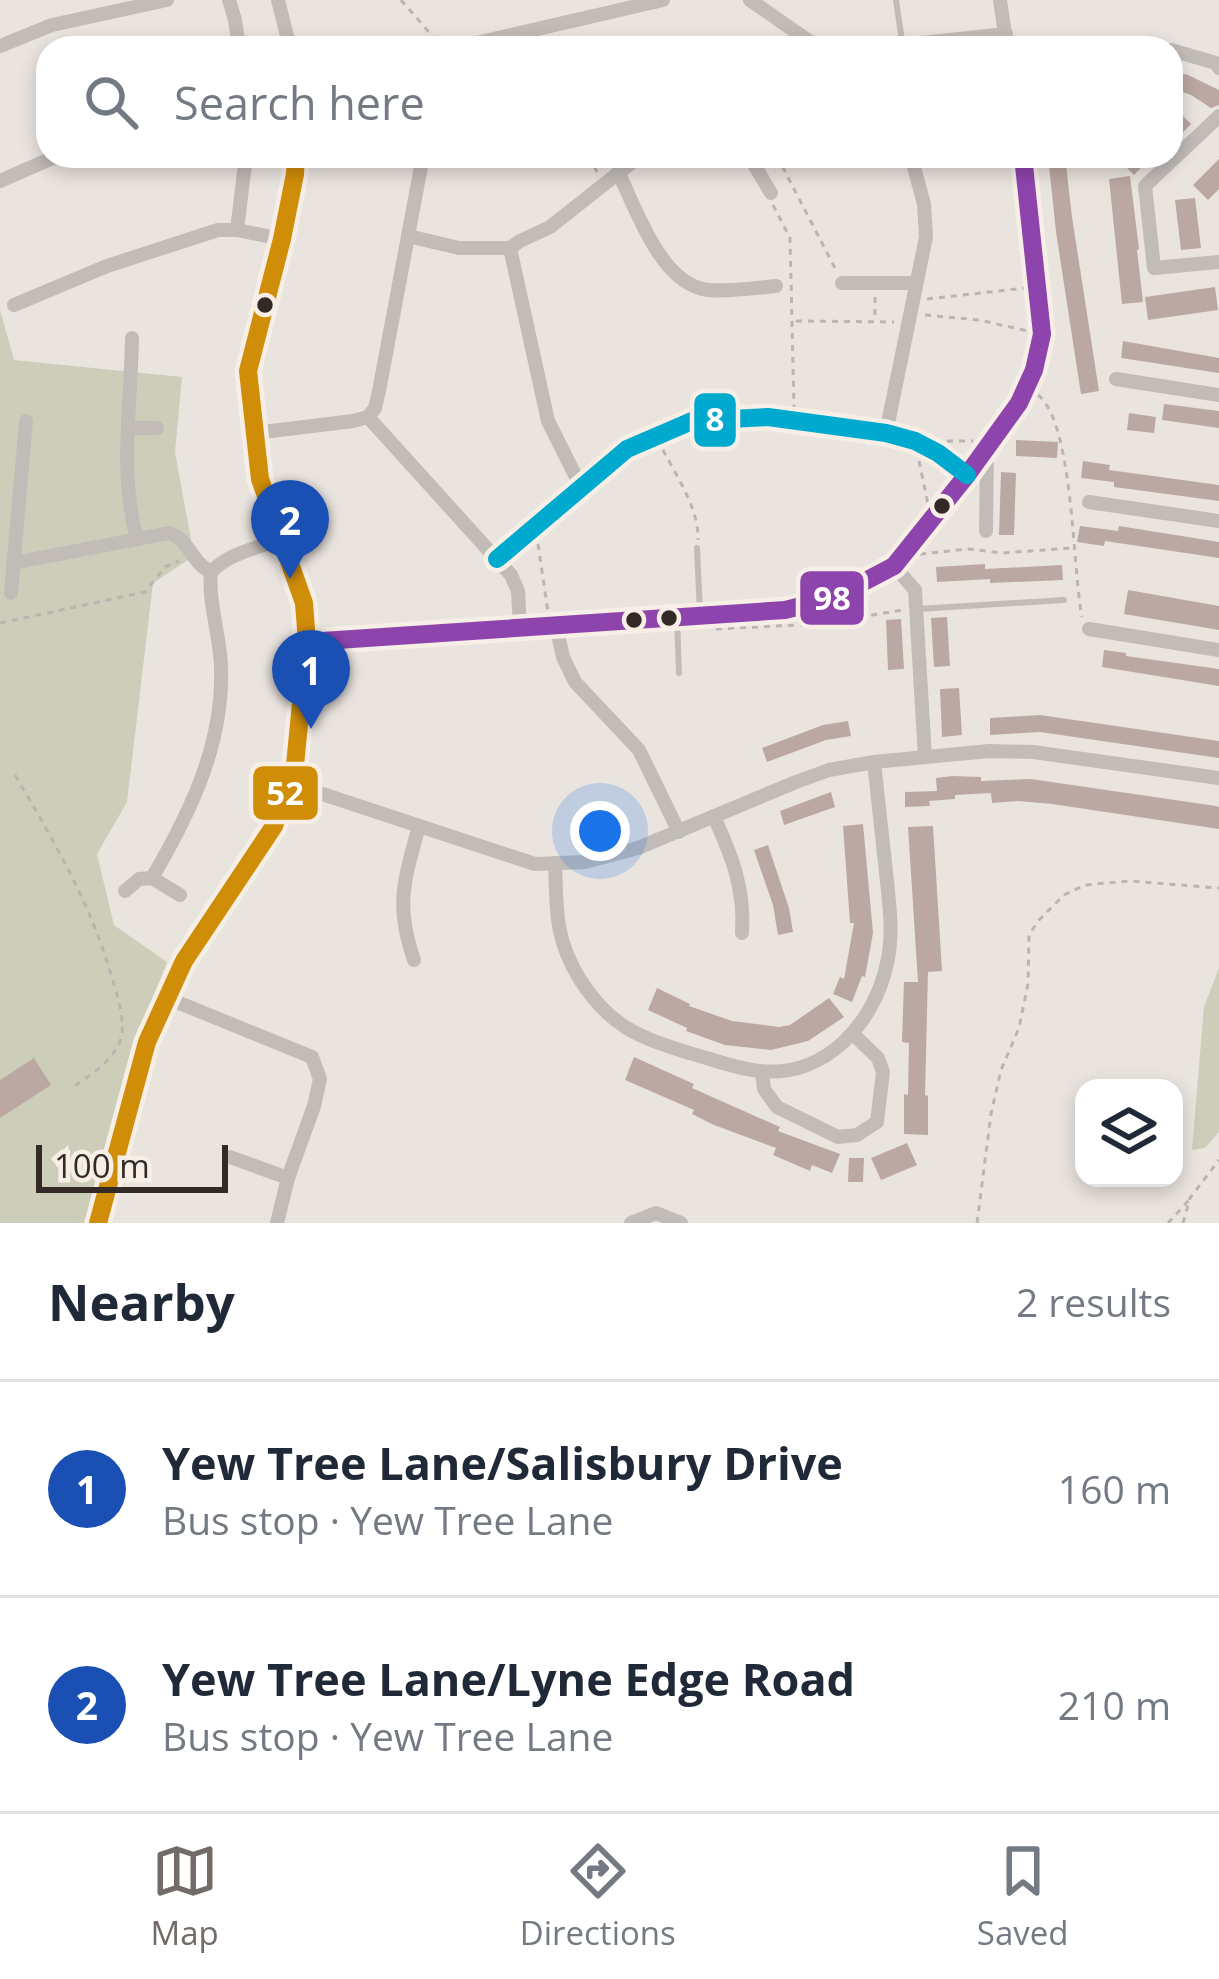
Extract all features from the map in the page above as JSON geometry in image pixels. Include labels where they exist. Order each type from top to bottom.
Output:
[{"type":"street","points":[[0,46],[52,25],[167,0]]},
{"type":"street","points":[[229,0],[236,36]]},
{"type":"street","points":[[278,0],[288,36]]},
{"type":"street","points":[[508,36],[663,0]]},
{"type":"street","points":[[750,0],[798,36]]},
{"type":"street","points":[[1000,0],[1005,36]]},
{"type":"street","points":[[535,30],[539,36]]},
{"type":"street","points":[[1183,53],[1218,63]]},
{"type":"street","points":[[1183,150],[1219,116]]},
{"type":"street","points":[[0,181],[36,165]]},
{"type":"street","points":[[237,230],[245,168]]},
{"type":"street","points":[[98,1223],[147,1042],[184,961],[274,826],[295,765],[307,641],[304,603],[260,479],[248,371],[295,168]]},
{"type":"street","points":[[255,434],[368,417],[375,408],[421,168]]},
{"type":"street","points":[[408,236],[459,248],[510,248],[550,227],[624,168]]},
{"type":"street","points":[[755,168],[771,193]]},
{"type":"street","points":[[886,433],[926,237],[924,204],[914,168]]},
{"type":"street","points":[[307,641],[520,627],[677,624],[700,616],[784,610],[833,598],[898,561],[1019,403],[1040,351],[1039,286],[1024,168]]},
{"type":"street","points":[[1164,168],[1145,186],[1154,268],[1219,262]]},
{"type":"street","points":[[618,172],[664,263],[686,284],[709,290],[776,286]]},
{"type":"street","points":[[14,305],[107,266],[218,230],[282,239]]},
{"type":"street","points":[[510,248],[548,422],[581,487]]},
{"type":"street","points":[[842,283],[916,283]]},
{"type":"street","points":[[132,338],[128,484],[136,539]]},
{"type":"street","points":[[1116,379],[1219,395]]},
{"type":"street","points":[[368,417],[516,584],[520,627]]},
{"type":"street","points":[[497,559],[627,449],[692,421],[768,417],[886,433],[938,453],[967,475]]},
{"type":"street","points":[[11,593],[26,421]]},
{"type":"street","points":[[128,428],[157,428]]},
{"type":"street","points":[[986,531],[990,445]]},
{"type":"street","points":[[1089,502],[1219,521]]},
{"type":"street","points":[[13,563],[176,533],[193,560],[211,572],[222,668],[214,737],[202,783],[152,878]]},
{"type":"street","points":[[211,572],[224,560],[281,539]]},
{"type":"street","points":[[898,561],[915,590],[925,757]]},
{"type":"street","points":[[553,626],[575,682],[639,751],[679,832]]},
{"type":"street","points":[[1089,629],[1219,650]]},
{"type":"street","points":[[289,783],[535,864],[585,862],[638,848],[829,770],[874,762],[989,751],[1033,752],[1219,778]]},
{"type":"street","points":[[556,863],[558,933],[580,979],[609,1015],[640,1037],[762,1072],[795,1068],[828,1055],[854,1035],[872,1010],[887,965],[891,934],[874,762]]},
{"type":"street","points":[[714,817],[738,873],[742,934]]},
{"type":"street","points":[[415,961],[402,917],[404,884],[419,826]]},
{"type":"street","points":[[125,891],[139,879],[152,878],[180,895]]},
{"type":"street","points":[[167,998],[313,1057],[320,1079],[277,1223]]},
{"type":"street","points":[[762,1072],[764,1089],[777,1107],[838,1137],[857,1135],[877,1122],[883,1072],[878,1058],[854,1035]]},
{"type":"street","points":[[230,1157],[288,1178]]},
{"type":"street","points":[[632,1223],[656,1213],[681,1223]]},
{"type":"lane","points":[[896,0],[899,36]]},
{"type":"lane","points":[[698,548],[700,616]]},
{"type":"lane","points":[[916,610],[1064,600]]},
{"type":"lane","points":[[677,624],[679,673]]},
{"type":"path","points":[[401,0],[432,36]]},
{"type":"path","points":[[783,168],[842,283]]},
{"type":"path","points":[[771,193],[790,238],[794,421]]},
{"type":"path","points":[[874,283],[874,321]]},
{"type":"path","points":[[794,321],[874,321],[1039,286]]},
{"type":"path","points":[[910,313],[979,320],[1042,334]]},
{"type":"path","points":[[1027,386],[1047,402],[1061,440],[1081,615],[1089,629]]},
{"type":"path","points":[[656,437],[686,494],[699,532],[698,548]]},
{"type":"path","points":[[932,520],[914,441],[990,445]]},
{"type":"path","points":[[533,530],[553,626]]},
{"type":"path","points":[[898,561],[969,549],[1001,553],[1073,548]]},
{"type":"path","points":[[0,622],[145,592],[165,567],[193,560]]},
{"type":"path","points":[[677,624],[818,624],[916,610]]},
{"type":"path","points":[[15,775],[74,874],[118,998],[122,1034],[114,1052],[73,1087]]},
{"type":"path","points":[[977,1223],[991,1114],[1001,1070],[1019,1028],[1028,984],[1029,935],[1038,921],[1064,895],[1085,885],[1129,881],[1219,889]]},
{"type":"path","points":[[1168,1223],[1219,1160]]},
{"type":"path","points":[[1183,1223],[1190,1198]]},
{"type":"green space","points":[[0,310],[14,360],[182,377],[175,452],[194,556],[153,583],[127,802],[97,854],[114,925],[167,962],[139,1034],[88,1223],[0,1223]]},
{"type":"green space","points":[[1219,968],[1219,1132],[1205,1148],[1192,1150],[1204,1007]]},
{"type":"building","points":[[1183,74],[1219,90],[1219,105],[1211,108],[1183,92]]},
{"type":"building","points":[[1219,159],[1219,189],[1208,200],[1193,185]]},
{"type":"building","points":[[1049,168],[1066,168],[1099,391],[1081,394]]},
{"type":"building","points":[[1130,176],[1143,302],[1122,304],[1109,179]]},
{"type":"building","points":[[1195,198],[1201,248],[1181,250],[1175,200]]},
{"type":"building","points":[[1215,287],[1218,310],[1148,320],[1145,297]]},
{"type":"building","points":[[1123,341],[1219,358],[1219,373],[1121,358]]},
{"type":"building","points":[[1164,404],[1219,411],[1219,428],[1162,420]]},
{"type":"building","points":[[1129,413],[1156,417],[1154,433],[1127,430]]},
{"type":"building","points":[[1016,440],[1058,442],[1057,458],[1016,456]]},
{"type":"building","points":[[1083,461],[1110,465],[1109,470],[1219,485],[1219,501],[1081,478]]},
{"type":"building","points":[[1001,472],[1016,473],[1014,535],[999,535]]},
{"type":"building","points":[[1080,526],[1118,531],[1119,526],[1219,542],[1219,558],[1105,541],[1104,546],[1077,542]]},
{"type":"building","points":[[985,564],[985,569],[1062,565],[1063,580],[937,582],[936,567]]},
{"type":"building","points":[[1128,590],[1219,606],[1219,630],[1124,614]]},
{"type":"building","points":[[947,617],[950,666],[934,667],[931,618]]},
{"type":"building","points":[[901,619],[904,669],[888,670],[886,620]]},
{"type":"building","points":[[1104,650],[1219,669],[1219,686],[1102,667]]},
{"type":"building","points":[[959,688],[962,735],[942,737],[940,689]]},
{"type":"building","points":[[1040,715],[1219,741],[1219,758],[1040,732],[990,735],[990,718]]},
{"type":"building","points":[[848,721],[851,736],[767,762],[762,748],[823,725]]},
{"type":"building","points":[[981,777],[981,781],[1031,779],[1216,806],[1219,829],[1052,804],[992,803],[991,793],[955,795],[955,799],[929,801],[930,806],[905,807],[905,792],[937,791],[936,778]]},
{"type":"building","points":[[831,792],[835,807],[784,825],[780,811]]},
{"type":"building","points":[[863,824],[873,933],[865,977],[852,1002],[833,994],[840,977],[844,979],[854,923],[850,923],[843,826]]},
{"type":"building","points":[[933,826],[942,971],[928,972],[928,1135],[904,1134],[909,1043],[902,1042],[904,982],[918,982],[908,827]]},
{"type":"building","points":[[768,845],[793,932],[778,935],[754,850]]},
{"type":"building","points":[[657,988],[732,1021],[790,1025],[829,998],[844,1017],[808,1041],[771,1050],[725,1045],[648,1010]]},
{"type":"building","points":[[634,1057],[780,1127],[778,1131],[840,1154],[832,1173],[812,1165],[810,1171],[773,1155],[776,1148],[714,1125],[692,1114],[694,1110],[625,1080]]},
{"type":"building","points":[[34,1058],[51,1085],[0,1118],[0,1080]]},
{"type":"building","points":[[907,1143],[917,1165],[881,1180],[871,1158]]},
{"type":"building","points":[[849,1158],[864,1158],[863,1182],[848,1182]]},
{"type":"transit line","name":"52","points":[[98,1223],[147,1042],[184,961],[274,826],[295,765],[307,642],[304,603],[260,479],[248,371],[295,168]]},
{"type":"transit line","name":"98","points":[[307,642],[785,610],[833,598],[894,566],[1019,403],[1034,370],[1042,334],[1024,168]]},
{"type":"transit line","name":"8","points":[[497,559],[627,449],[692,421],[768,417],[886,433],[915,441],[967,475]]},
{"type":"place","name":"Yew Tree Lane/Lyne Edge Road","points":[[290,579]]},
{"type":"place","name":"Yew Tree Lane/Salisbury Drive","points":[[311,729]]}]
